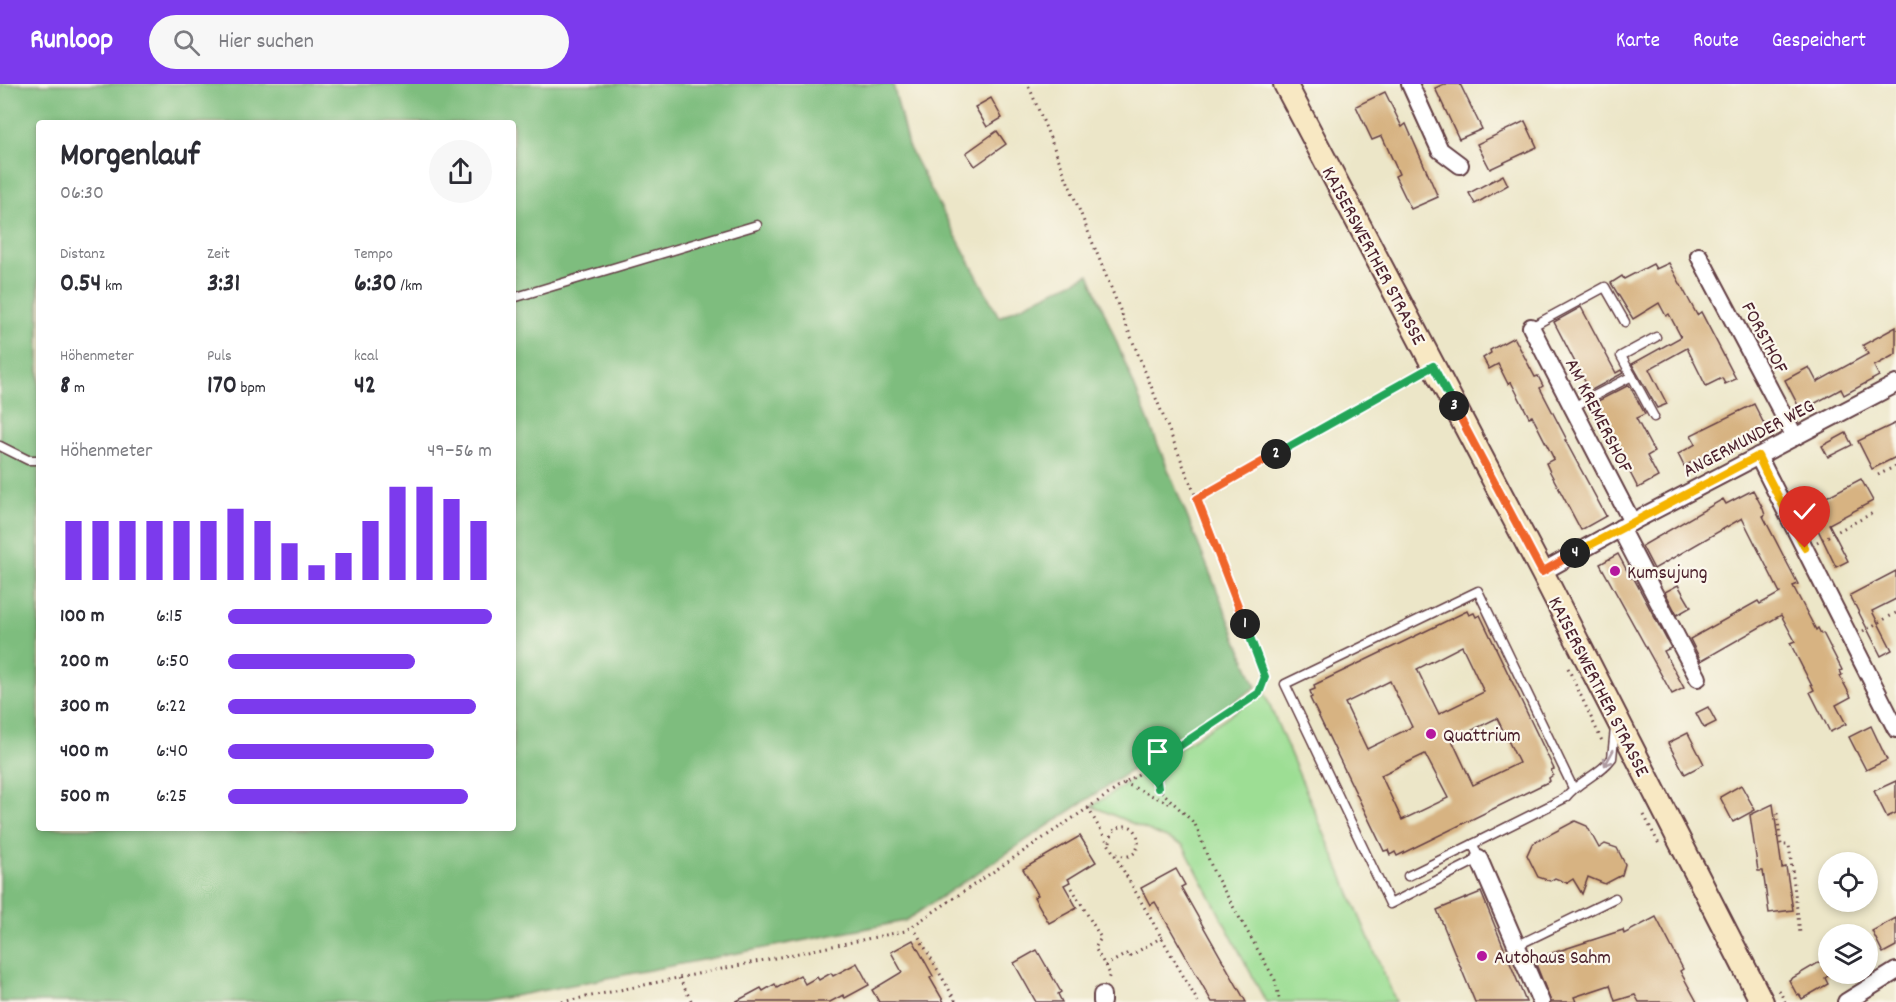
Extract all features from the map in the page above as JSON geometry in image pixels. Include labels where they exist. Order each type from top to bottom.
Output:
[{"type":"main road","name":"KAISERSWERTHER STRASSE","points":[[1285,84],[1542,572],[1762,1002]]},
{"type":"street","points":[[1410,84],[1440,150],[1460,165]]},
{"type":"street","name":"FORSTHOF","points":[[1699,256],[1795,437]]},
{"type":"street","name":"AM KREMERSHOF","points":[[1531,327],[1573,407],[1626,525]]},
{"type":"street","name":"ANGERMUNDER WEG","points":[[1542,572],[1626,525],[1896,384]]},
{"type":"street","points":[[1758,456],[1896,729]]},
{"type":"street","points":[[1626,525],[1698,678]]},
{"type":"street","points":[[1476,852],[1541,1002]]},
{"type":"street","points":[[1846,1002],[1896,971]]},
{"type":"lane","points":[[516,297],[758,225]]},
{"type":"lane","points":[[1531,327],[1605,287],[1624,322]]},
{"type":"lane","points":[[1654,417],[1621,356],[1656,337]]},
{"type":"lane","points":[[1573,407],[1632,376]]},
{"type":"lane","points":[[0,446],[28,460],[36,460]]},
{"type":"lane","points":[[1573,788],[1478,591],[1285,684],[1390,904],[1565,798],[1573,788],[1593,777],[1612,758],[1615,747],[1613,711]]},
{"type":"lane","points":[[1408,876],[1476,852]]},
{"type":"lane","points":[[1516,946],[1615,898]]},
{"type":"path","points":[[562,1002],[905,931],[1259,693],[1265,677],[1197,499],[1028,84]]},
{"type":"path","points":[[1197,499],[1433,366]]},
{"type":"path","points":[[1878,475],[1896,466]]},
{"type":"path","points":[[1805,548],[1873,513]]},
{"type":"path","points":[[1851,637],[1896,613]]},
{"type":"path","points":[[1154,763],[1158,788],[1195,824],[1214,873],[1275,980],[1280,1002]]},
{"type":"path","points":[[1124,783],[1174,805]]},
{"type":"path","points":[[1088,807],[1198,1002]]},
{"type":"path","points":[[1777,813],[1781,845],[1790,845],[1800,933]]},
{"type":"path","points":[[1111,847],[1109,839],[1118,827],[1128,827],[1137,834],[1140,841],[1133,854],[1122,856],[1115,854]]},
{"type":"path","points":[[1072,888],[1101,938],[1095,948],[1110,974],[1102,998]]},
{"type":"path","points":[[916,932],[955,1000],[952,1002]]},
{"type":"path","points":[[1106,966],[1128,953],[1130,956],[1162,937]]},
{"type":"path","points":[[679,978],[692,1002]]},
{"type":"green space","points":[[0,84],[893,84],[908,146],[999,317],[1089,274],[1256,687],[905,921],[483,1002],[0,1002]]},
{"type":"green space","points":[[1264,692],[1396,1002],[1266,1002],[1183,845],[1092,806]]},
{"type":"building","points":[[1444,84],[1460,84],[1482,129],[1459,139],[1435,88]]},
{"type":"building","points":[[1385,92],[1402,127],[1406,124],[1438,197],[1411,209],[1395,176],[1399,174],[1382,136],[1372,140],[1356,106]]},
{"type":"building","points":[[991,98],[1002,118],[987,127],[975,107]]},
{"type":"building","points":[[1525,121],[1537,147],[1490,169],[1477,144]]},
{"type":"building","points":[[997,131],[1006,144],[975,166],[966,153]]},
{"type":"building","points":[[1503,175],[1508,185],[1475,204],[1469,193]]},
{"type":"building","points":[[1669,263],[1697,315],[1701,312],[1736,379],[1725,384],[1722,378],[1706,386],[1687,348],[1649,369],[1667,404],[1657,408],[1632,364],[1681,337],[1669,314],[1666,316],[1659,303],[1633,319],[1611,283],[1622,276],[1624,279],[1653,264],[1656,269]]},
{"type":"building","points":[[1581,307],[1616,373],[1621,370],[1623,373],[1590,391],[1554,322]]},
{"type":"building","points":[[1896,327],[1896,354],[1874,366],[1879,376],[1844,395],[1841,389],[1801,411],[1785,380],[1809,367],[1817,382],[1868,354],[1863,345]]},
{"type":"building","points":[[1514,337],[1535,377],[1538,376],[1543,386],[1540,388],[1567,440],[1565,440],[1606,516],[1581,530],[1546,463],[1554,459],[1532,416],[1529,417],[1511,382],[1508,384],[1498,364],[1489,369],[1483,358],[1491,353],[1490,350]]},
{"type":"building","points":[[1629,385],[1645,414],[1636,418],[1654,452],[1647,456],[1658,477],[1638,488],[1596,402]]},
{"type":"building","points":[[1754,404],[1766,428],[1684,466],[1678,454],[1696,444],[1691,435]]},
{"type":"building","points":[[1896,423],[1896,457],[1872,469],[1858,441]]},
{"type":"building","points":[[1846,433],[1852,445],[1828,457],[1822,446]]},
{"type":"building","points":[[1861,479],[1873,501],[1829,524],[1848,561],[1836,567],[1807,507]]},
{"type":"building","points":[[1753,490],[1763,509],[1765,515],[1763,516],[1798,584],[1793,586],[1816,630],[1818,628],[1821,634],[1823,633],[1842,670],[1840,676],[1851,697],[1836,705],[1846,724],[1830,732],[1810,692],[1814,690],[1790,643],[1795,641],[1781,615],[1701,661],[1690,639],[1758,601],[1760,604],[1780,593],[1742,518],[1654,569],[1642,546],[1723,499],[1726,504]]},
{"type":"building","points":[[1618,554],[1671,648],[1664,651],[1684,688],[1672,694],[1600,564]]},
{"type":"building","points":[[1896,571],[1896,599],[1872,611],[1892,650],[1881,656],[1850,595]]},
{"type":"building","points":[[1678,585],[1691,607],[1677,615],[1665,592]]},
{"type":"building","name":"Quattrium","points":[[1467,611],[1469,615],[1474,613],[1476,617],[1480,615],[1554,769],[1551,770],[1553,775],[1549,778],[1550,781],[1397,856],[1395,852],[1390,855],[1388,850],[1384,851],[1310,698],[1312,697],[1310,691],[1315,689],[1314,685]],"holes":[[[1462,646],[1484,692],[1439,714],[1417,669]],[[1390,681],[1412,727],[1367,749],[1345,703]],[[1497,718],[1519,763],[1473,785],[1452,740]],[[1425,754],[1448,798],[1402,820],[1381,775]]]},
{"type":"building","points":[[1708,707],[1716,722],[1704,728],[1696,713]]},
{"type":"building","points":[[1871,726],[1887,760],[1866,770],[1849,737]]},
{"type":"building","points":[[1688,733],[1704,764],[1685,774],[1668,743]]},
{"type":"building","points":[[1896,781],[1896,813],[1887,817],[1874,791]]},
{"type":"building","points":[[1741,785],[1755,810],[1733,822],[1720,797]]},
{"type":"building","points":[[1773,804],[1782,868],[1786,867],[1793,910],[1769,913],[1763,871],[1758,871],[1750,815]]},
{"type":"building","points":[[1575,821],[1587,826],[1599,848],[1605,844],[1617,848],[1625,864],[1622,875],[1605,884],[1588,877],[1582,894],[1573,879],[1567,883],[1555,878],[1550,881],[1538,877],[1527,855],[1532,844]]},
{"type":"building","points":[[1080,836],[1096,862],[1068,879],[1070,882],[1064,885],[1077,908],[1049,923],[1034,897],[1038,895],[1023,869]]},
{"type":"building","points":[[1176,869],[1185,885],[1181,887],[1246,1002],[1212,1002],[1155,902],[1150,905],[1141,888]]},
{"type":"building","name":"Autohaus Sahm","points":[[1481,892],[1526,1002],[1475,1002],[1437,910]]},
{"type":"building","points":[[1656,917],[1683,969],[1680,971],[1697,1002],[1639,1002],[1635,995],[1615,1001],[1610,985],[1574,997],[1576,1002],[1551,1002],[1534,959],[1623,930],[1624,934]]},
{"type":"building","points":[[1896,918],[1896,946],[1883,953],[1878,943],[1878,928]]},
{"type":"building","points":[[913,940],[944,1002],[879,1002],[872,990],[902,972],[891,952]]},
{"type":"building","points":[[1037,950],[1061,992],[1058,994],[1062,1002],[1036,1002],[1014,963]]},
{"type":"building","points":[[857,963],[869,985],[845,998],[843,995],[830,1002],[735,1002],[761,988],[763,991],[775,984],[777,988],[800,975],[805,984],[831,973],[833,976]]},
{"type":"building","points":[[1818,963],[1818,984],[1828,984],[1802,999],[1799,994],[1797,995],[1789,980]]},
{"type":"place","name":"Kumsujung","points":[[1615,571]]},
{"type":"place","name":"Quattrium","points":[[1431,734]]},
{"type":"place","name":"Autohaus Sahm","points":[[1482,956]]},
{"type":"route","points":[[1158,788],[1154,763],[1259,693],[1265,677],[1197,499],[1433,366],[1542,572],[1620,528],[1758,456],[1805,548]]}]
